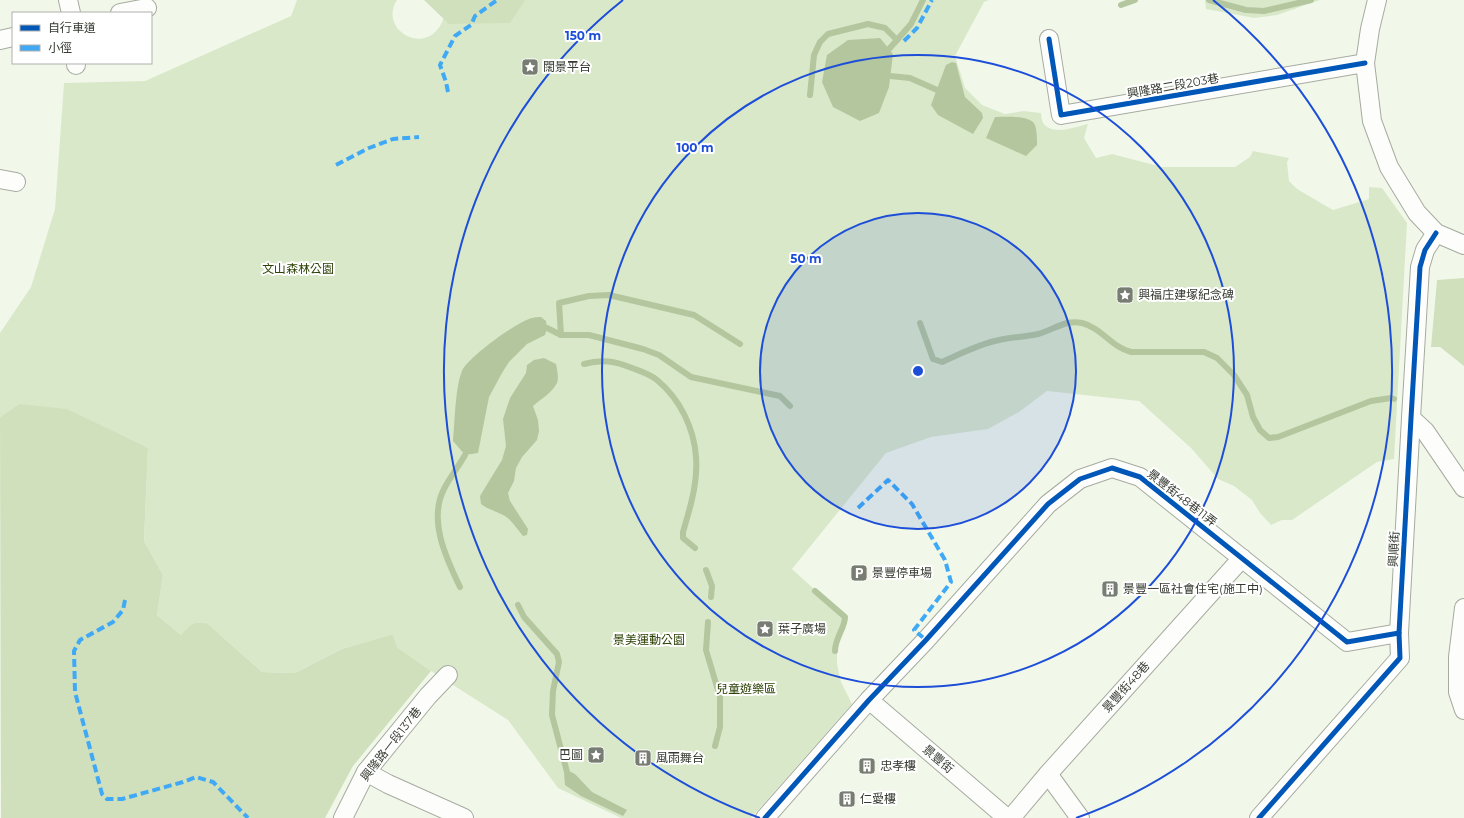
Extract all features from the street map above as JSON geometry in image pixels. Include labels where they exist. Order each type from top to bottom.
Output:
[{"type":"street","points":[[68,0],[70,12]]},
{"type":"street","points":[[1377,0],[1370,29],[1365,63],[1372,121],[1389,167],[1417,213],[1436,233],[1464,245]]},
{"type":"street","points":[[125,12],[147,8]]},
{"type":"street","points":[[0,40],[12,37]]},
{"type":"street","name":"興隆路二段203巷","points":[[1049,39],[1060,115],[1365,63]]},
{"type":"street","name":"興順街","points":[[1259,818],[1400,658],[1399,633],[1420,267],[1425,250],[1436,233]]},
{"type":"street","points":[[1411,418],[1425,430],[1464,488]]},
{"type":"street","name":"景豐街48巷11弄","points":[[765,818],[869,700],[926,640],[1048,504],[1080,478],[1112,468],[1140,477],[1347,642],[1399,633]]},
{"type":"street","name":"景豐街48巷","points":[[1011,818],[1048,774],[1242,558]]},
{"type":"street","points":[[1464,608],[1458,664],[1458,692],[1464,710]]},
{"type":"street","name":"興隆路一段137巷","points":[[343,818],[366,772],[428,696],[448,675]]},
{"type":"street","name":"景豐街","points":[[869,700],[1007,818]]},
{"type":"street","points":[[366,772],[388,784],[464,818]]},
{"type":"street","points":[[1048,774],[1080,818]]},
{"type":"green space","name":"文山森林公園","points":[[297,0],[397,0],[393,11],[394,22],[399,30],[408,36],[418,39],[428,37],[437,30],[444,17],[519,0],[989,0],[984,2],[955,56],[965,88],[982,105],[1005,114],[1024,111],[1041,113],[1043,123],[1052,129],[1064,130],[1088,124],[1084,138],[1096,158],[1112,154],[1162,167],[1235,167],[1250,157],[1253,151],[1289,158],[1287,162],[1289,181],[1297,189],[1333,210],[1369,199],[1369,187],[1382,188],[1407,223],[1394,459],[1377,462],[1292,520],[1282,520],[1271,525],[1260,513],[1252,500],[1234,486],[1218,479],[1191,448],[1139,401],[1047,391],[1019,412],[988,429],[931,437],[886,453],[792,569],[846,618],[837,642],[837,664],[841,682],[852,704],[751,818],[621,818],[558,788],[508,720],[431,671],[397,647],[393,634],[342,649],[295,673],[262,672],[207,623],[192,624],[181,635],[157,615],[163,575],[144,541],[148,448],[19,404],[0,417],[0,333],[31,287],[55,209],[64,83],[145,81],[291,16]]},
{"type":"green space","points":[[1205,0],[1320,0],[1277,15],[1254,18],[1206,9]]},
{"type":"shaded area","points":[[424,0],[525,0],[510,23],[449,24]]},
{"type":"shaded area","points":[[880,38],[893,54],[889,87],[879,113],[860,121],[833,107],[822,82],[827,55],[848,40]]},
{"type":"shaded area","points":[[952,62],[956,63],[965,97],[982,113],[983,118],[973,134],[938,115],[931,105],[946,65]]},
{"type":"shaded area","points":[[995,117],[1018,117],[1033,122],[1037,135],[1037,145],[1026,156],[986,138]]},
{"type":"shaded area","points":[[1464,278],[1464,366],[1440,347],[1431,347],[1437,280]]},
{"type":"shaded area","points":[[541,317],[546,321],[547,328],[545,335],[527,344],[509,362],[489,397],[478,453],[465,455],[453,441],[457,396],[462,371],[466,365],[483,349],[505,333],[525,321]]},
{"type":"shaded area","points":[[544,358],[556,364],[558,381],[546,396],[533,406],[538,420],[539,431],[537,440],[522,457],[516,468],[514,481],[508,493],[510,501],[528,529],[527,535],[523,536],[509,519],[481,504],[480,496],[502,460],[506,446],[503,419],[510,398],[526,373],[527,365],[534,360]]},
{"type":"shaded area","points":[[19,404],[67,409],[148,448],[144,541],[163,575],[157,615],[181,635],[192,624],[207,623],[262,672],[295,673],[342,649],[393,634],[397,647],[431,671],[353,766],[325,818],[1,818],[0,417]]},
{"type":"shaded area","points":[[569,771],[575,774],[592,792],[627,810],[623,816],[581,796],[565,785],[564,773]]},
{"type":"waterway","points":[[897,40],[911,24],[923,0]]},
{"type":"waterway","points":[[1121,5],[1135,0]]},
{"type":"waterway","points":[[1209,0],[1246,10],[1264,11],[1311,0]]},
{"type":"waterway","points":[[810,95],[814,55],[820,42],[828,34],[868,24],[885,28],[897,40],[889,49]]},
{"type":"waterway","points":[[890,76],[910,78],[937,90]]},
{"type":"waterway","points":[[561,335],[559,303],[589,296],[609,295],[694,315],[740,344]]},
{"type":"waterway","points":[[920,323],[933,359],[942,362],[984,344],[1004,339],[1038,334],[1070,322],[1089,325],[1124,350],[1131,352],[1204,352],[1217,358],[1234,375],[1247,395],[1253,417],[1260,430],[1269,438],[1278,437],[1371,401],[1391,398],[1394,399]]},
{"type":"waterway","points":[[547,328],[561,335],[589,335],[643,349],[659,355],[691,377],[780,396],[790,406]]},
{"type":"waterway","points":[[584,364],[608,362],[620,364],[645,373],[654,378],[665,388],[679,405],[689,425],[695,446],[695,486],[683,532],[683,538],[695,548]]},
{"type":"waterway","points":[[460,587],[449,564],[441,539],[438,526],[438,513],[444,489],[465,455]]},
{"type":"waterway","points":[[706,570],[712,586],[711,597]]},
{"type":"waterway","points":[[815,591],[845,617],[845,621],[835,646],[835,651]]},
{"type":"waterway","points":[[518,605],[524,617],[557,654],[559,662],[553,691],[552,715],[567,772]]},
{"type":"waterway","points":[[708,622],[706,650],[720,697],[720,727],[715,746]]},
{"type":"marked path","points":[[448,92],[440,65],[455,36],[471,25],[475,16],[497,0]]},
{"type":"marked path","points":[[904,41],[917,28],[932,0]]},
{"type":"marked path","points":[[336,165],[369,148],[393,139],[419,137]]},
{"type":"marked path","points":[[858,508],[888,480],[912,504],[945,560],[951,582],[914,630],[926,640]]},
{"type":"marked path","points":[[125,600],[123,610],[113,622],[80,640],[74,651],[75,692],[102,794],[107,799],[122,799],[196,777],[213,782],[248,818]]},
{"type":"cycle path","points":[[1049,39],[1061,115],[1365,63]]},
{"type":"cycle path","points":[[1259,818],[1400,658],[1399,633],[1420,267],[1425,250],[1436,233]]},
{"type":"cycle path","points":[[765,818],[869,700],[926,640],[1048,504],[1080,479],[1112,468],[1140,477],[1347,642],[1399,633]]},
{"type":"place","name":"闊景平台","points":[[530,67]]},
{"type":"place","name":"興福庄建塚紀念碑","points":[[1125,295]]},
{"type":"place","name":"景豐停車場","points":[[859,573]]},
{"type":"place","name":"景豐一區社會住宅(施工中)","points":[[1110,589]]},
{"type":"place","name":"葉子廣場","points":[[765,629]]},
{"type":"place","name":"巴圖","points":[[596,755]]},
{"type":"place","name":"風雨舞台","points":[[643,758]]},
{"type":"place","name":"忠孝樓","points":[[867,766]]},
{"type":"place","name":"仁愛樓","points":[[847,799]]},
{"type":"park label","name":"景美運動公園","points":[[649,640]]},
{"type":"park label","name":"兒童遊樂區","points":[[746,689]]}]
